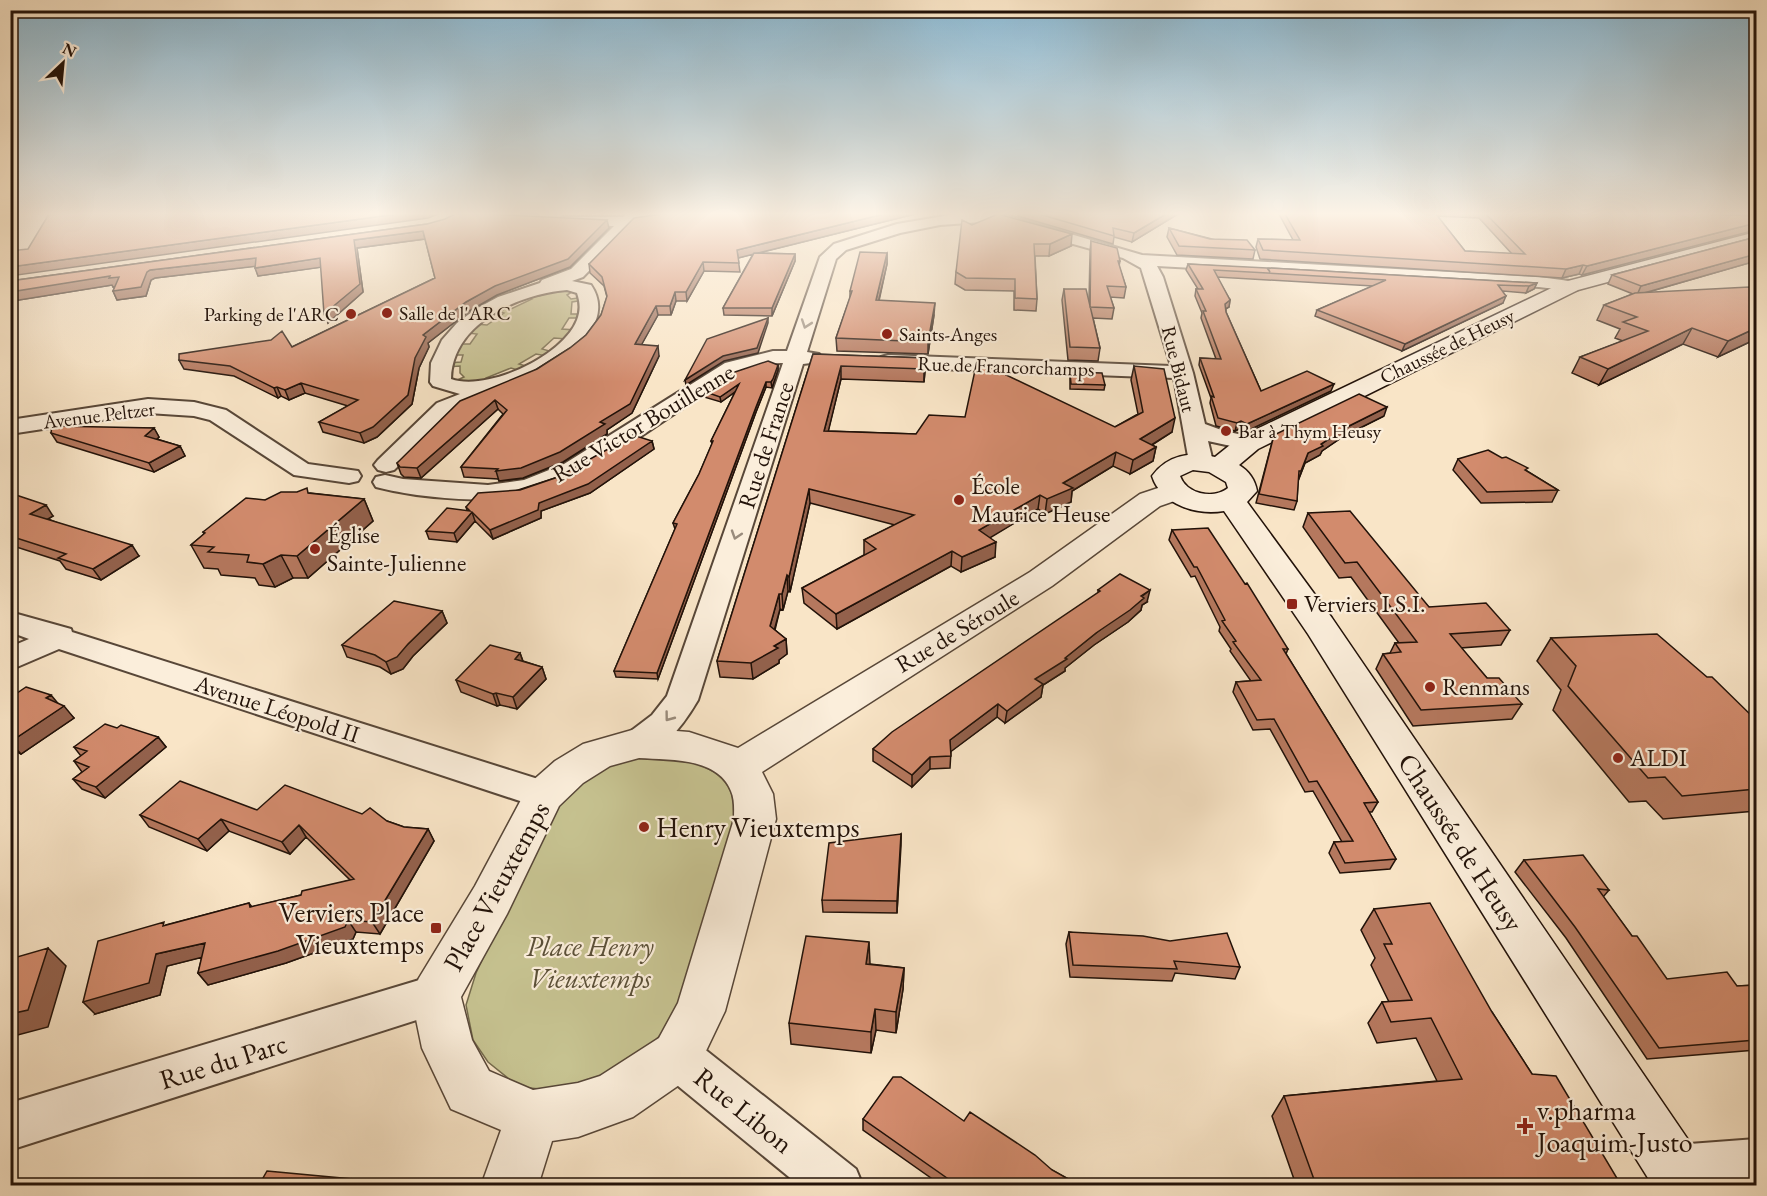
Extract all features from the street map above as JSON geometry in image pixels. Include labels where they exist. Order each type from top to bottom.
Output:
[{"type":"main road","name":"Chaussée de Heusy","points":[[1632,270],[1571,286],[1249,443],[1218,477],[1320,626],[1681,1177]]},
{"type":"main road","points":[[1182,463],[1218,477],[1199,502],[1173,492],[1167,484],[1167,472],[1182,463]]},
{"type":"main road","name":"Rue de Séroule","points":[[738,767],[1041,579],[1150,500],[1173,492]]},
{"type":"main road","name":"Place Vieuxtemps","points":[[639,743],[679,745],[718,753],[738,767],[753,792],[755,819],[700,1011],[677,1056],[614,1098],[578,1110],[533,1118],[470,1090],[448,1048],[436,995],[491,900],[544,795],[569,772],[597,755],[639,743]]},
{"type":"main road","points":[[509,1185],[533,1118]]},
{"type":"street","points":[[446,408],[437,369],[450,342],[473,321],[500,304],[542,286],[567,285],[581,281],[590,270]]},
{"type":"street","name":"Rue de France","points":[[639,743],[664,724],[682,700],[825,270]]},
{"type":"street","name":"Rue Bidaut","points":[[1150,270],[1183,373],[1194,428],[1218,477]]},
{"type":"street","points":[[1322,270],[1528,281],[1571,286]]},
{"type":"street","points":[[385,473],[446,408],[525,374],[555,355],[580,333],[590,308],[590,298],[581,281]]},
{"type":"street","points":[[794,358],[836,359]]},
{"type":"street","name":"Rue Victor Bouillenne","points":[[385,473],[402,486],[488,492],[529,487],[572,469],[732,367],[759,359],[794,358]]},
{"type":"street","name":"Rue de Francorchamps","points":[[868,361],[1183,373]]},
{"type":"street","points":[[440,382],[464,389],[498,386]]},
{"type":"street","name":"Avenue Peltzer","points":[[10,427],[148,406],[194,410],[218,415],[302,470],[349,476],[348,483],[355,487],[369,488],[385,473]]},
{"type":"street","points":[[1194,428],[1218,437],[1249,443]]},
{"type":"street","name":"Avenue Léopold II","points":[[10,622],[60,636],[162,672],[544,795]]},
{"type":"street","points":[[10,660],[60,636]]},
{"type":"street","name":"Rue du Parc","points":[[10,1127],[436,995]]},
{"type":"street","name":"Rue Libon","points":[[677,1056],[839,1185]]},
{"type":"street","points":[[1681,1177],[1756,1163]]},
{"type":"green space","points":[[547,289],[575,290],[567,295],[571,299],[584,297],[584,300],[572,302],[571,314],[583,314],[582,318],[569,318],[562,329],[575,330],[567,339],[554,338],[542,349],[553,352],[547,356],[536,354],[519,364],[529,367],[521,371],[511,368],[486,378],[486,384],[453,382],[464,377],[460,373],[460,366],[446,367],[447,363],[461,362],[463,355],[450,355],[456,344],[470,344],[477,334],[467,333],[475,324],[487,325],[504,313],[495,310],[500,307],[511,309],[532,299],[525,295],[532,293],[539,296],[548,293]]},
{"type":"green space","name":"Place Henry Vieuxtemps","points":[[639,757],[688,761],[711,770],[728,786],[738,813],[685,993],[670,1025],[642,1054],[605,1081],[561,1091],[519,1087],[488,1062],[473,1040],[466,1005],[476,973],[552,810],[563,797],[603,768]]},
{"type":"building","points":[[92,270],[152,270],[147,272],[141,287],[113,291],[119,277],[109,278],[110,276],[10,292],[10,281]]},
{"type":"building","points":[[321,270],[358,270],[360,284],[324,314]]},
{"type":"building","points":[[433,270],[539,270],[495,286],[466,302],[423,335],[426,337],[415,358],[408,395],[373,427],[360,433],[319,422],[358,400],[301,383],[285,390],[274,388],[230,366],[179,360],[179,354],[271,340],[282,331],[292,347],[435,278]]},
{"type":"building","points":[[595,270],[699,270],[686,292],[675,292],[670,306],[656,306],[635,344],[658,346],[630,404],[600,422],[605,424],[560,452],[521,468],[496,471],[498,469],[461,467],[507,410],[495,400],[417,468],[400,467],[397,463],[460,401],[537,369],[586,335],[601,315],[607,296],[602,277]]},
{"type":"building","points":[[745,270],[788,270],[772,308],[723,308]]},
{"type":"building","points":[[855,270],[883,270],[876,300],[935,303],[928,342],[836,338],[852,291],[850,291]]},
{"type":"building","points":[[956,270],[1035,270],[1037,299],[1015,298],[1015,279],[966,278],[956,272]]},
{"type":"building","points":[[1091,270],[1121,270],[1126,287],[1107,286],[1114,308],[1090,307]]},
{"type":"building","points":[[1191,270],[1268,270],[1270,272],[1269,270],[1301,270],[1537,283],[1529,286],[1498,285],[1506,296],[1405,344],[1317,310],[1386,280],[1214,270],[1230,300],[1225,304],[1226,312],[1261,391],[1307,371],[1334,384],[1247,424],[1218,418],[1211,396],[1214,397],[1200,358],[1221,359],[1203,311],[1206,311],[1196,289],[1203,289]]},
{"type":"building","points":[[1632,270],[1699,270],[1641,286],[1612,275]]},
{"type":"building","points":[[1749,287],[1756,289],[1756,328],[1728,341],[1692,328],[1608,369],[1580,357],[1648,331],[1623,322],[1637,317],[1604,305],[1635,293]]},
{"type":"building","points":[[1064,289],[1086,289],[1100,348],[1070,347]]},
{"type":"building","points":[[768,318],[757,348],[723,356],[685,380],[707,339]]},
{"type":"building","points":[[813,354],[926,358],[924,369],[841,366],[824,431],[916,434],[929,415],[965,417],[977,361],[1115,427],[1143,412],[1134,366],[1164,369],[1175,418],[1140,439],[1156,447],[1133,460],[1116,452],[1063,483],[1073,488],[1047,499],[1040,495],[979,530],[996,542],[962,557],[952,551],[836,614],[802,588],[876,549],[864,540],[914,515],[809,489],[789,577],[787,575],[782,594],[779,594],[770,626],[786,639],[774,646],[778,648],[751,663],[717,661]]},
{"type":"building","points":[[768,361],[778,365],[771,382],[766,382],[756,407],[657,673],[614,671],[677,524],[673,523],[699,474],[713,441],[711,441],[739,384],[720,397],[703,391],[735,372]]},
{"type":"building","points":[[1070,372],[1102,373],[1105,385],[1071,384]]},
{"type":"building","points":[[1359,394],[1387,407],[1347,427],[1321,444],[1323,446],[1308,453],[1299,471],[1297,501],[1259,494],[1274,435]]},
{"type":"building","points":[[52,426],[154,428],[145,436],[180,446],[149,463],[51,433]]},
{"type":"building","points":[[633,435],[652,441],[588,484],[539,503],[538,510],[490,530],[472,512],[454,533],[426,531],[447,508],[470,511],[466,507],[478,493],[520,490],[558,477]]},
{"type":"building","points":[[1488,450],[1528,468],[1525,470],[1558,490],[1487,492],[1458,459]]},
{"type":"building","points":[[307,488],[308,493],[364,499],[297,556],[281,555],[263,564],[247,562],[249,555],[208,552],[214,547],[191,545],[205,533],[203,532],[246,498],[265,500],[281,492],[297,492]]},
{"type":"building","points":[[10,493],[46,505],[30,514],[132,545],[93,569],[58,558],[66,554],[10,536]]},
{"type":"building","points":[[1350,511],[1429,607],[1486,603],[1510,630],[1450,634],[1487,678],[1499,678],[1522,704],[1421,710],[1383,654],[1401,652],[1395,643],[1417,642],[1357,562],[1345,563],[1308,513]]},
{"type":"building","points":[[1208,528],[1245,584],[1247,583],[1288,649],[1283,649],[1378,802],[1364,803],[1396,859],[1345,863],[1334,842],[1353,841],[1317,781],[1309,782],[1274,719],[1257,720],[1236,682],[1261,680],[1233,642],[1236,641],[1222,621],[1225,620],[1197,567],[1194,567],[1172,530]]},
{"type":"building","points":[[1120,574],[1150,590],[1141,596],[1144,598],[1130,610],[1096,633],[1065,658],[1067,659],[1035,679],[1043,684],[1007,711],[998,704],[950,740],[951,756],[930,757],[912,775],[873,749],[892,732],[1100,591],[1098,590]]},
{"type":"building","points":[[394,601],[442,611],[397,657],[386,662],[375,655],[342,645]]},
{"type":"building","points":[[1657,634],[1707,677],[1712,677],[1756,720],[1756,789],[1682,796],[1665,777],[1648,778],[1568,686],[1576,666],[1551,638]]},
{"type":"building","points":[[490,645],[520,653],[515,659],[542,667],[513,697],[493,694],[456,680]]},
{"type":"building","points":[[26,687],[51,695],[46,698],[64,706],[10,742],[10,698]]},
{"type":"building","points":[[105,724],[117,728],[121,725],[158,737],[96,787],[73,779],[89,767],[74,761],[87,751],[74,747]]},
{"type":"building","points":[[180,781],[257,810],[285,785],[362,814],[370,808],[387,821],[404,827],[428,829],[372,922],[348,920],[345,927],[278,951],[198,973],[205,943],[156,954],[149,983],[83,1002],[98,941],[164,922],[163,926],[249,903],[250,907],[301,895],[302,891],[354,879],[299,825],[282,842],[221,819],[198,839],[140,815]]},
{"type":"building","points":[[901,834],[897,901],[822,900],[829,843]]},
{"type":"building","points":[[1583,855],[1609,890],[1598,889],[1632,936],[1637,936],[1667,979],[1727,972],[1737,986],[1756,985],[1756,1040],[1659,1048],[1575,927],[1524,860]]},
{"type":"building","points":[[1430,903],[1492,1012],[1532,1074],[1556,1076],[1621,1185],[1316,1185],[1284,1096],[1462,1079],[1431,1018],[1391,1022],[1382,1002],[1412,1000],[1384,944],[1392,944],[1374,909]]},
{"type":"building","points":[[1069,932],[1143,936],[1170,941],[1227,933],[1240,967],[1174,961],[1177,969],[1073,965]]},
{"type":"building","points":[[806,936],[869,942],[866,964],[904,968],[896,1012],[875,1009],[871,1032],[789,1023]]},
{"type":"building","points":[[48,948],[28,1010],[10,1014],[10,959]]},
{"type":"building","points":[[893,1077],[901,1077],[964,1121],[970,1112],[1035,1155],[1052,1170],[1079,1185],[957,1185],[863,1119]]},
{"type":"building","points":[[267,1171],[352,1179],[349,1185],[259,1185]]},
{"type":"place","name":"Salle de l'ARC","points":[[387,313]]},
{"type":"place","name":"Parking de l'ARC","points":[[351,314]]},
{"type":"place","name":"Saints-Anges","points":[[887,334]]},
{"type":"place","name":"Bar à Thym Heusy","points":[[1226,431]]},
{"type":"place","name":"École Maurice Heuse","points":[[959,500]]},
{"type":"place","name":"Église Sainte-Julienne","points":[[315,549]]},
{"type":"place","name":"Verviers I.S.I.","points":[[1292,604]]},
{"type":"place","name":"Renmans","points":[[1430,687]]},
{"type":"place","name":"ALDI","points":[[1618,758]]},
{"type":"place","name":"Henry Vieuxtemps","points":[[644,827]]},
{"type":"place","name":"Verviers Place Vieuxtemps","points":[[436,928]]},
{"type":"place","name":"v.pharma Joaquim-Justo","points":[[1525,1126]]}]
